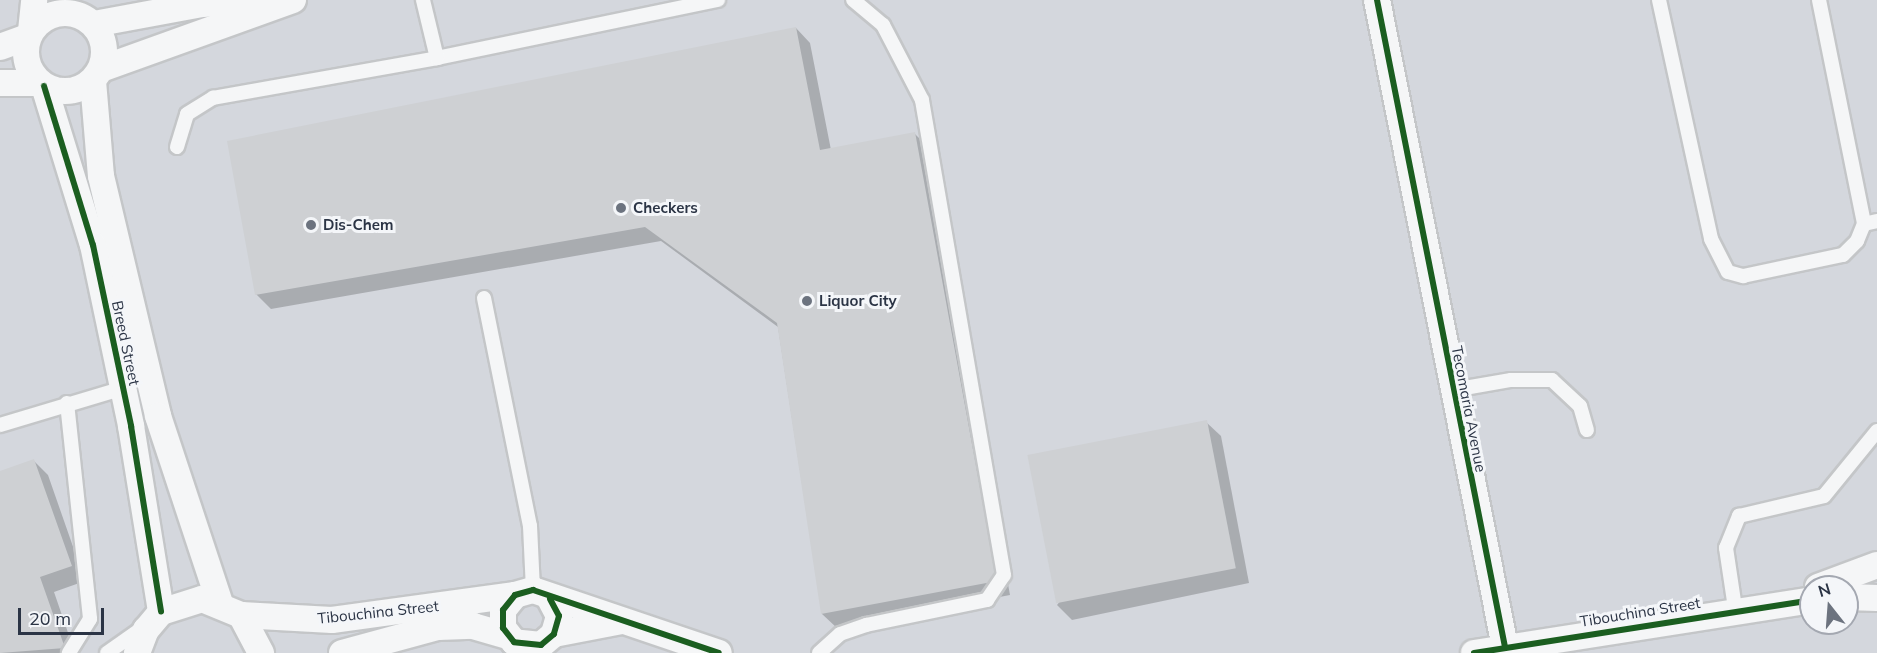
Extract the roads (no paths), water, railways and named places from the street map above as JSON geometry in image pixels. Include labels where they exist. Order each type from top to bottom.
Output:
[{"type":"street","points":[[34,0],[28,67],[42,84]]},
{"type":"street","points":[[0,47],[30,34],[64,12],[88,15],[262,0]]},
{"type":"street","points":[[0,83],[42,84],[69,92],[97,75],[293,0]]},
{"type":"street","name":"Tecomaria Avenue","points":[[1377,0],[1505,647]]},
{"type":"street","points":[[88,15],[104,46],[97,75]]},
{"type":"street","name":"Breed Street","points":[[97,75],[101,176],[158,416],[230,609],[261,653]]},
{"type":"street","name":"Breed Street","points":[[42,84],[93,245],[123,388],[156,618]]},
{"type":"street","points":[[1850,575],[1877,565]]},
{"type":"street","name":"Tibouchina Street","points":[[1773,602],[1799,593]]},
{"type":"street","points":[[554,634],[559,616],[533,595],[503,610],[507,636],[531,650],[554,634],[631,620]]},
{"type":"street","name":"Tibouchina Street","points":[[156,618],[194,600],[230,609],[332,620],[533,595],[631,620],[719,653]]},
{"type":"street","points":[[1859,597],[1877,598]]},
{"type":"street","name":"Tibouchina Street","points":[[1474,653],[1773,602],[1799,601]]},
{"type":"street","points":[[137,653],[156,618]]},
{"type":"street","name":"Tibouchina Street","points":[[342,653],[438,627],[473,626],[507,636]]},
{"type":"lane","points":[[423,0],[438,58]]},
{"type":"lane","points":[[177,147],[187,114],[213,98],[438,58],[718,0]]},
{"type":"lane","points":[[819,653],[840,633],[866,625],[987,600],[1004,575],[922,100],[883,25],[853,0]]},
{"type":"lane","points":[[1659,0],[1711,239],[1728,272],[1743,276],[1843,255],[1857,241],[1870,222],[1819,0]]},
{"type":"lane","points":[[484,298],[530,526],[533,595]]},
{"type":"lane","points":[[1453,390],[1511,380],[1552,380],[1580,406],[1587,430]]},
{"type":"lane","points":[[0,425],[123,388]]},
{"type":"lane","points":[[67,403],[90,620],[69,653]]},
{"type":"lane","points":[[1736,608],[1726,548],[1732,524],[1755,509],[1824,496],[1877,431]]},
{"type":"lane","points":[[106,653],[156,618]]},
{"type":"place","name":"Checkers","points":[[621,208]]},
{"type":"place","name":"Dis-Chem","points":[[311,225]]},
{"type":"place","name":"Liquor City","points":[[807,301]]}]
